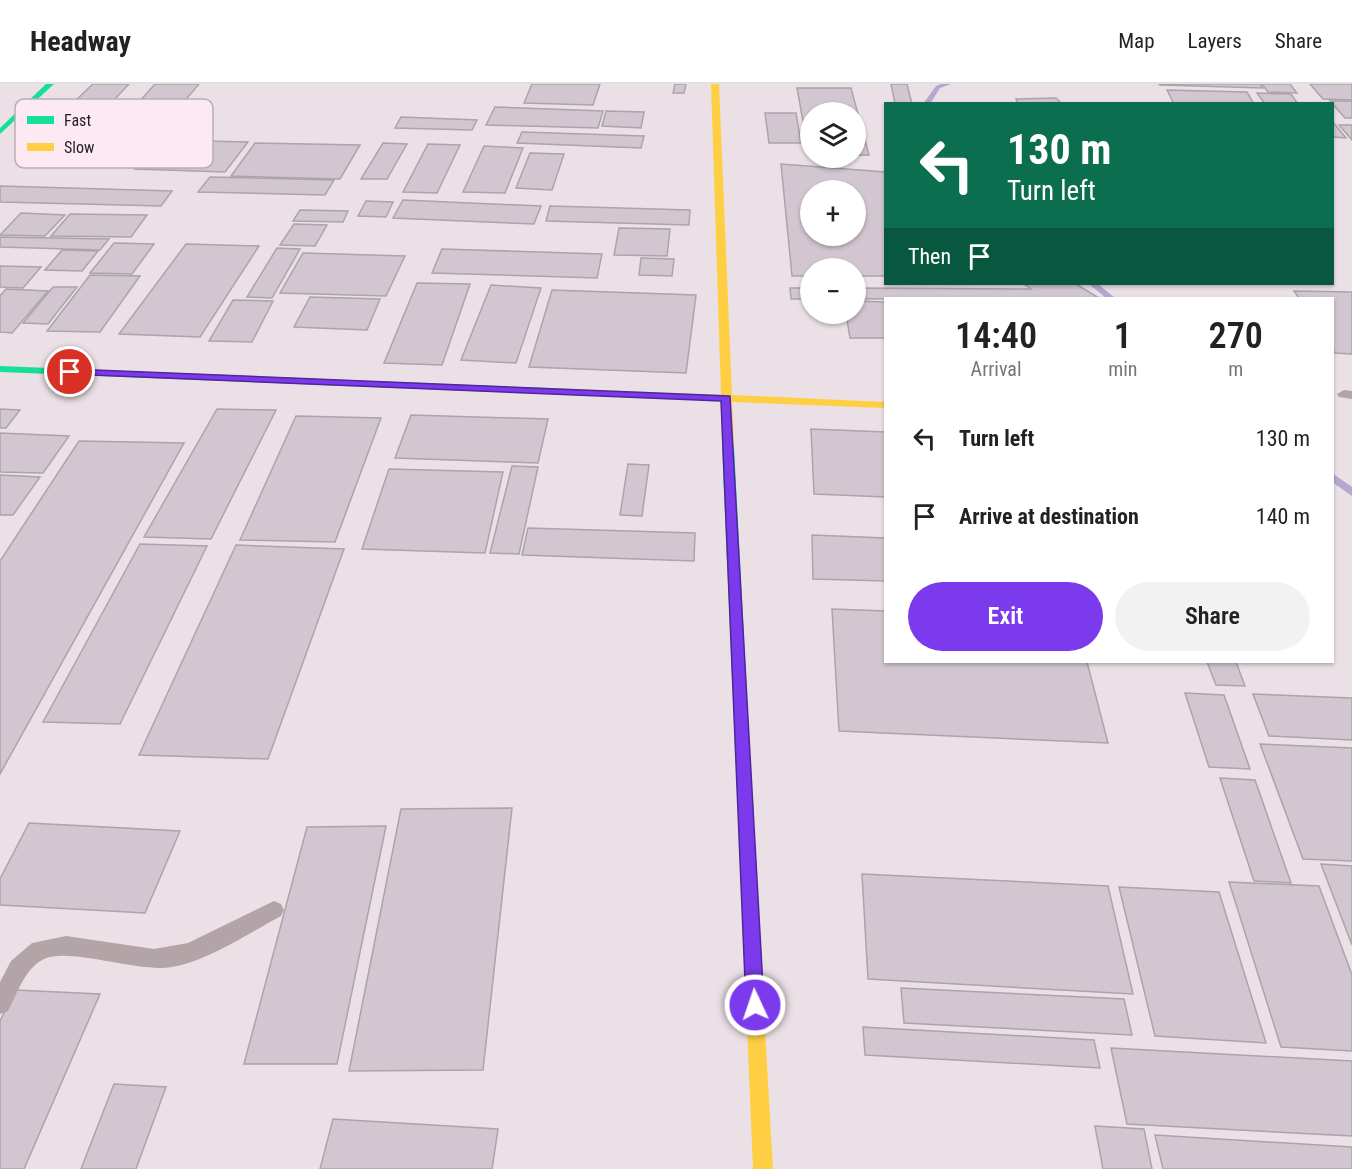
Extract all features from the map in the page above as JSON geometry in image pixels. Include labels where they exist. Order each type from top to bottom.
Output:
[{"type":"street","points":[[34,99],[50,84]]},
{"type":"street","points":[[715,84],[726,398],[763,1169]]},
{"type":"street","points":[[0,132],[15,118]]},
{"type":"street","points":[[0,369],[884,405]]},
{"type":"lane","points":[[0,1004],[19,968],[39,950],[66,946],[154,959],[174,957],[193,951],[274,910]]},
{"type":"building","points":[[93,84],[129,84],[115,99],[77,99]]},
{"type":"building","points":[[155,84],[199,84],[186,99],[142,99]]},
{"type":"building","points":[[532,84],[600,84],[593,105],[524,103]]},
{"type":"building","points":[[675,84],[686,84],[684,93],[673,93]]},
{"type":"building","points":[[891,84],[907,84],[912,102],[895,102]]},
{"type":"building","points":[[1260,84],[1263,88],[1160,85]]},
{"type":"building","points":[[1262,84],[1290,84],[1297,93],[1268,92]]},
{"type":"building","points":[[1310,84],[1352,84],[1352,100],[1323,99]]},
{"type":"building","points":[[797,88],[851,88],[855,102],[800,102],[800,105]]},
{"type":"building","points":[[1167,90],[1247,92],[1253,102],[1173,102]]},
{"type":"building","points":[[1257,93],[1291,94],[1297,102],[1264,102]]},
{"type":"building","points":[[1056,98],[1060,102],[1017,102],[1016,99]]},
{"type":"building","points":[[1352,101],[1352,118],[1345,118],[1334,106],[1334,102],[1331,102]]},
{"type":"building","points":[[495,107],[603,111],[598,128],[486,125]]},
{"type":"building","points":[[606,111],[644,112],[641,128],[602,126]]},
{"type":"building","points":[[765,113],[796,113],[800,143],[769,143]]},
{"type":"building","points":[[401,117],[477,120],[472,130],[395,128]]},
{"type":"building","points":[[1334,123],[1346,138],[1334,137]]},
{"type":"building","points":[[1339,125],[1352,125],[1352,140]]},
{"type":"building","points":[[522,132],[644,136],[641,148],[517,143]]},
{"type":"building","points":[[213,141],[248,142],[225,172],[135,169],[213,168]]},
{"type":"building","points":[[255,143],[360,145],[340,179],[231,176]]},
{"type":"building","points":[[383,143],[407,144],[387,179],[361,179]]},
{"type":"building","points":[[428,144],[460,145],[437,193],[403,192]]},
{"type":"building","points":[[484,146],[523,148],[505,193],[463,192]]},
{"type":"building","points":[[530,153],[564,154],[552,190],[516,188]]},
{"type":"building","points":[[781,164],[800,165],[800,168],[884,172],[884,276],[866,276],[866,258],[800,258],[800,276],[792,276]]},
{"type":"building","points":[[210,177],[334,180],[325,195],[198,192]]},
{"type":"building","points":[[0,186],[172,191],[161,206],[0,202]]},
{"type":"building","points":[[403,200],[541,206],[534,224],[393,218]]},
{"type":"building","points":[[366,201],[393,202],[386,217],[358,216]]},
{"type":"building","points":[[550,206],[690,210],[689,225],[546,221]]},
{"type":"building","points":[[300,210],[348,211],[343,222],[293,221]]},
{"type":"building","points":[[21,213],[65,215],[45,236],[0,235]]},
{"type":"building","points":[[70,214],[147,215],[131,237],[51,236]]},
{"type":"building","points":[[294,224],[327,225],[315,246],[280,245]]},
{"type":"building","points":[[619,228],[670,229],[667,256],[614,255]]},
{"type":"building","points":[[0,237],[109,239],[100,250],[0,247]]},
{"type":"building","points":[[114,243],[154,244],[132,274],[90,273]]},
{"type":"building","points":[[186,244],[259,246],[200,337],[119,334]]},
{"type":"building","points":[[277,248],[300,249],[272,298],[247,297]]},
{"type":"building","points":[[442,249],[602,254],[597,278],[432,273]]},
{"type":"building","points":[[62,250],[98,251],[82,271],[45,270]]},
{"type":"building","points":[[303,253],[405,256],[386,296],[280,293]]},
{"type":"building","points":[[641,258],[674,259],[672,276],[639,275]]},
{"type":"building","points":[[0,266],[41,267],[23,288],[0,287]]},
{"type":"building","points":[[90,275],[140,276],[100,332],[47,331]]},
{"type":"building","points":[[417,283],[470,284],[442,365],[384,363]]},
{"type":"building","points":[[491,285],[541,288],[516,363],[461,360]]},
{"type":"building","points":[[1025,285],[1078,285],[1097,297],[884,297],[884,299],[866,299],[866,288],[1031,289]]},
{"type":"building","points":[[53,287],[77,287],[48,324],[23,323]]},
{"type":"building","points":[[790,288],[800,288],[800,299],[791,299]]},
{"type":"building","points":[[6,289],[48,291],[12,333],[0,332],[0,296]]},
{"type":"building","points":[[552,290],[696,295],[686,373],[529,367]]},
{"type":"building","points":[[1294,291],[1352,292],[1352,354],[1334,352],[1334,297],[1298,297]]},
{"type":"building","points":[[310,297],[380,299],[367,330],[294,327]]},
{"type":"building","points":[[233,300],[273,301],[252,342],[209,341]]},
{"type":"building","points":[[866,301],[884,302],[884,338],[850,338],[848,324],[866,324]]},
{"type":"building","points":[[0,409],[20,410],[6,428],[0,428]]},
{"type":"building","points":[[217,409],[276,410],[211,539],[144,537]]},
{"type":"building","points":[[411,415],[548,419],[538,463],[395,458]]},
{"type":"building","points":[[296,416],[381,418],[335,542],[240,540]]},
{"type":"building","points":[[811,429],[884,432],[884,497],[814,494]]},
{"type":"building","points":[[0,433],[69,436],[43,473],[0,472]]},
{"type":"building","points":[[79,441],[184,443],[0,774],[0,561]]},
{"type":"building","points":[[628,464],[649,465],[642,516],[620,515]]},
{"type":"building","points":[[512,466],[538,467],[519,554],[490,553]]},
{"type":"building","points":[[389,469],[503,472],[485,553],[362,549]]},
{"type":"building","points":[[0,475],[40,477],[13,515],[0,515]]},
{"type":"building","points":[[528,528],[695,533],[694,561],[522,555]]},
{"type":"building","points":[[812,535],[884,538],[884,581],[813,579]]},
{"type":"building","points":[[140,544],[207,546],[120,724],[43,722]]},
{"type":"building","points":[[236,545],[344,549],[268,759],[139,755]]},
{"type":"building","points":[[832,609],[884,611],[884,663],[1087,663],[1108,743],[839,731]]},
{"type":"building","points":[[1207,663],[1236,663],[1245,686],[1216,685]]},
{"type":"building","points":[[1185,693],[1224,695],[1250,769],[1209,767]]},
{"type":"building","points":[[1253,694],[1352,698],[1352,740],[1269,736]]},
{"type":"building","points":[[1260,744],[1352,748],[1352,861],[1303,859]]},
{"type":"building","points":[[1220,778],[1255,780],[1291,883],[1254,881]]},
{"type":"building","points":[[512,808],[483,1070],[349,1071],[401,809]]},
{"type":"building","points":[[29,823],[180,831],[145,913],[0,905],[0,879]]},
{"type":"building","points":[[386,826],[337,1064],[244,1064],[307,827]]},
{"type":"building","points":[[1321,864],[1352,866],[1352,945]]},
{"type":"building","points":[[862,874],[1108,886],[1133,994],[868,979]]},
{"type":"building","points":[[1229,882],[1319,886],[1352,975],[1352,1051],[1281,1047]]},
{"type":"building","points":[[1119,887],[1219,892],[1266,1043],[1155,1036]]},
{"type":"building","points":[[901,988],[1124,999],[1132,1035],[904,1023]]},
{"type":"building","points":[[15,990],[100,994],[24,1169],[0,1169],[0,1021]]},
{"type":"building","points":[[863,1027],[1094,1040],[1100,1068],[865,1055]]},
{"type":"building","points":[[1111,1048],[1352,1061],[1352,1136],[1127,1124]]},
{"type":"building","points":[[114,1084],[166,1087],[136,1169],[81,1169]]},
{"type":"building","points":[[333,1119],[498,1129],[492,1169],[320,1169]]},
{"type":"building","points":[[1095,1126],[1144,1129],[1152,1169],[1103,1169]]},
{"type":"building","points":[[1155,1135],[1352,1147],[1352,1169],[1163,1169]]},
{"type":"waterway","points":[[927,102],[938,87],[948,84]]},
{"type":"waterway","points":[[1094,285],[1110,297]]},
{"type":"waterway","points":[[1334,478],[1352,493]]},
{"type":"traffic: fast","points":[[34,99],[50,84]]},
{"type":"traffic: fast","points":[[0,132],[15,118]]},
{"type":"traffic: fast","points":[[0,369],[548,391]]},
{"type":"traffic: fast","points":[[728,446],[750,907]]},
{"type":"traffic: slow","points":[[715,84],[728,446]]},
{"type":"traffic: slow","points":[[548,391],[884,405]]},
{"type":"traffic: slow","points":[[750,907],[763,1169]]},
{"type":"route","points":[[70,372],[726,398],[755,1005]]}]
